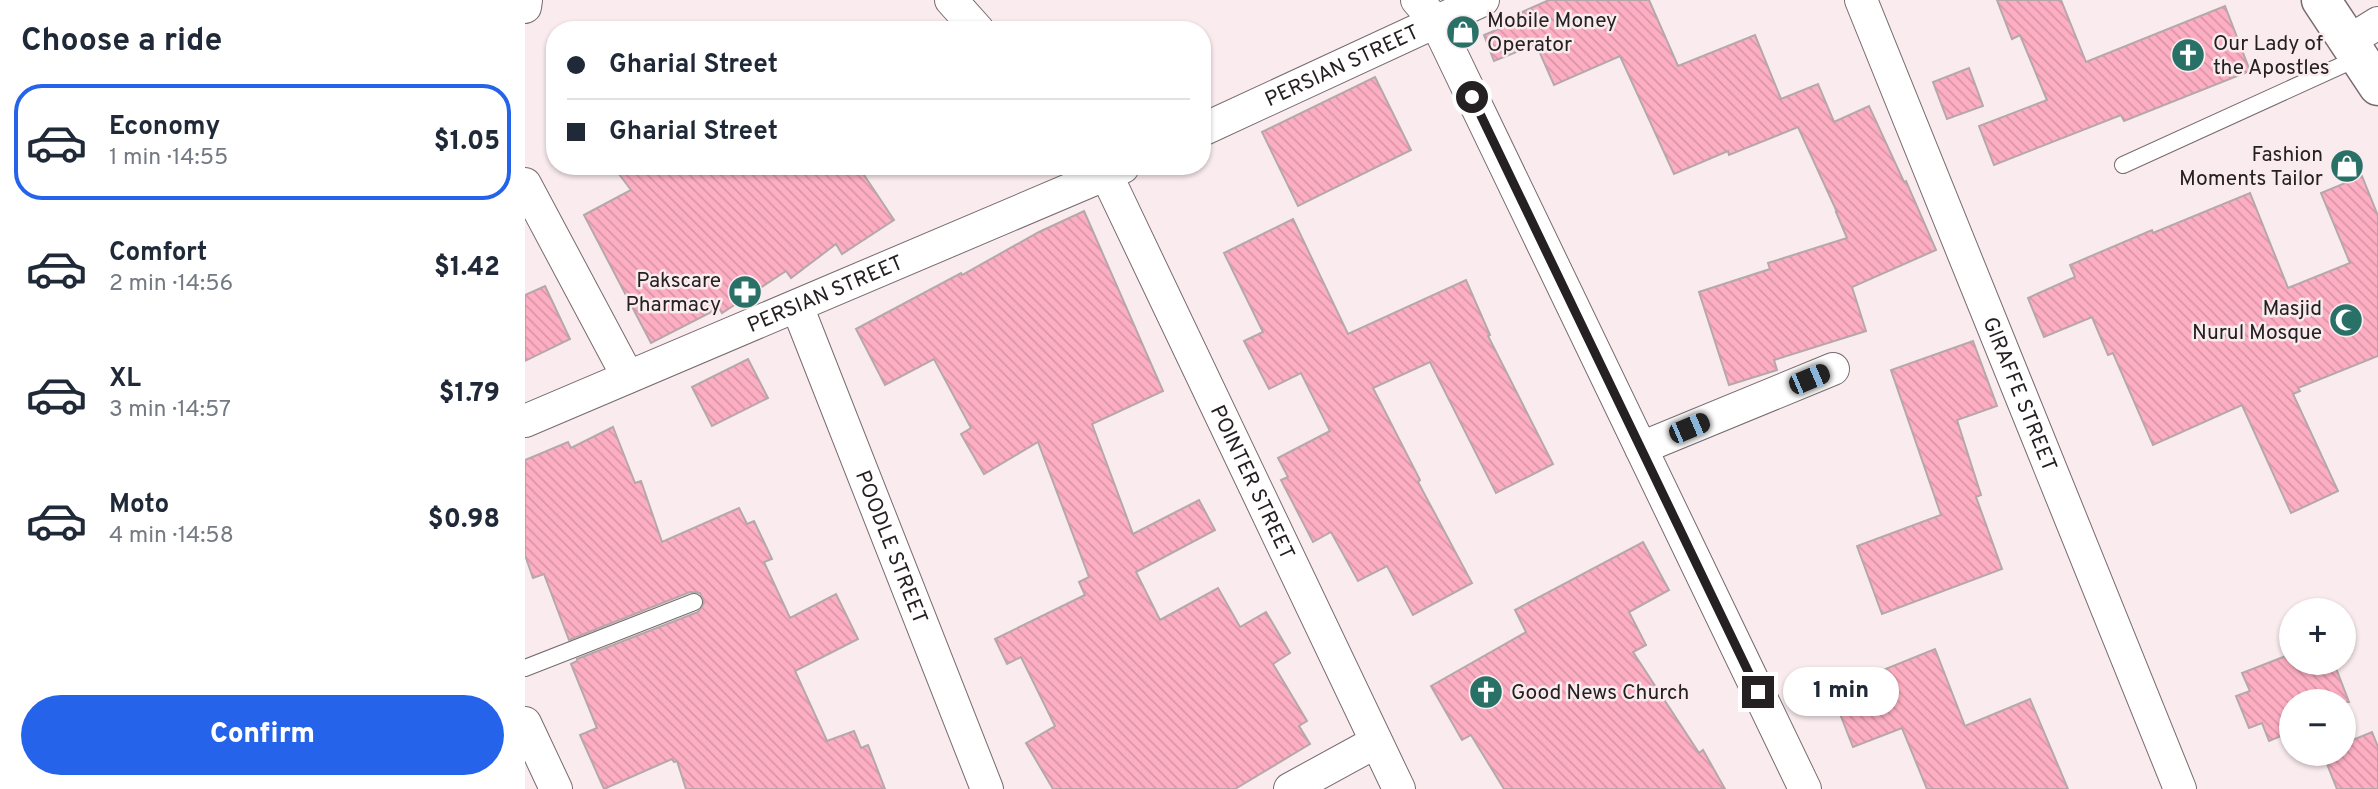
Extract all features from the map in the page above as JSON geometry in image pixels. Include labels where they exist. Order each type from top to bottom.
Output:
[{"type":"street","points":[[525,7],[526,0]]},
{"type":"street","points":[[951,0],[970,21]]},
{"type":"street","name":"PERSIAN STREET","points":[[1211,125],[1426,11],[1483,0]]},
{"type":"street","name":"GIRAFFE STREET","points":[[1861,0],[2181,789]]},
{"type":"street","points":[[2321,0],[2366,52]]},
{"type":"street","points":[[1426,11],[1805,789]]},
{"type":"street","name":"PERSIAN STREET","points":[[525,421],[1096,175]]},
{"type":"street","name":"POINTER STREET","points":[[1113,175],[1399,789]]},
{"type":"street","points":[[525,184],[628,377]]},
{"type":"street","name":"POODLE STREET","points":[[797,306],[987,789]]},
{"type":"street","points":[[1641,448],[1833,369]]},
{"type":"street","points":[[525,723],[556,789]]},
{"type":"street","points":[[1290,789],[1376,742]]},
{"type":"lane","points":[[2123,165],[2366,52]]},
{"type":"lane","points":[[525,668],[694,602]]},
{"type":"building","points":[[1549,0],[1649,0],[1678,66],[1755,35],[1781,99],[1818,84],[1834,122],[1869,106],[1936,250],[1852,287],[1866,331],[1774,360],[1777,370],[1729,385],[1699,292],[1770,269],[1768,263],[1847,238],[1798,127],[1729,155],[1728,151],[1674,174],[1620,56],[1554,85],[1536,44],[1494,61],[1484,35],[1525,18],[1522,12]]},
{"type":"building","points":[[1997,0],[2061,0],[2086,62],[2225,6],[2250,71],[2124,121],[2121,115],[1994,165],[1979,126],[2047,100],[2020,35],[2012,39]]},
{"type":"building","points":[[1969,68],[1983,106],[1947,119],[1933,82]]},
{"type":"building","points":[[1375,77],[1411,150],[1298,206],[1262,132]]},
{"type":"building","points":[[620,175],[864,175],[894,220],[842,254],[836,244],[791,278],[786,271],[722,313],[719,308],[651,343],[584,215],[631,190]]},
{"type":"building","points":[[2362,176],[2378,216],[2378,356],[2298,388],[2300,391],[2293,394],[2338,491],[2291,513],[2242,405],[2153,445],[2113,353],[2108,355],[2092,317],[2044,337],[2028,298],[2075,277],[2070,265],[2250,193],[2288,288],[2350,263],[2321,193]]},
{"type":"building","points":[[1084,211],[1163,391],[1092,424],[1133,534],[1199,500],[1215,530],[1136,572],[1160,620],[1218,588],[1240,627],[1266,612],[1290,653],[1273,664],[1307,721],[1299,726],[1310,744],[1235,789],[1053,789],[1026,743],[1055,726],[1021,657],[1007,664],[995,639],[1085,595],[1079,582],[1089,577],[1038,442],[984,474],[961,434],[971,428],[934,359],[885,385],[856,329]]},
{"type":"building","points":[[1293,219],[1348,334],[1466,280],[1490,335],[1488,336],[1553,464],[1496,493],[1430,362],[1373,388],[1420,480],[1418,482],[1472,583],[1413,615],[1387,566],[1358,581],[1331,532],[1313,542],[1281,480],[1288,477],[1278,458],[1330,431],[1301,373],[1269,389],[1244,341],[1263,332],[1224,253]]},
{"type":"building","points":[[545,286],[570,339],[525,361],[525,295]]},
{"type":"building","points":[[1973,341],[1997,406],[1957,420],[1981,495],[1976,497],[2002,569],[1882,614],[1857,546],[1941,515],[1891,370]]},
{"type":"building","points":[[748,359],[768,398],[712,426],[692,387]]},
{"type":"building","points":[[613,427],[635,483],[641,481],[662,542],[739,508],[747,524],[754,521],[772,559],[764,562],[790,618],[836,594],[858,639],[795,671],[827,741],[854,731],[861,748],[868,745],[885,789],[686,789],[677,761],[672,759],[604,789],[580,735],[597,728],[571,664],[577,659],[698,612],[704,603],[700,593],[690,592],[569,640],[544,574],[533,578],[525,555],[525,460],[568,442],[571,448]]},
{"type":"building","points":[[1643,542],[1669,590],[1629,612],[1646,645],[1633,652],[1699,753],[1703,750],[1725,789],[1504,789],[1471,735],[1462,740],[1431,686],[1526,632],[1515,610]]},
{"type":"building","points":[[1935,649],[1965,726],[2030,699],[2068,789],[1927,789],[1902,728],[1853,747],[1831,691]]},
{"type":"building","points":[[2279,659],[2279,675],[2339,675],[2344,689],[2279,689],[2279,737],[2269,741],[2262,723],[2249,728],[2236,696],[2250,691],[2242,673]]},
{"type":"building","points":[[2372,732],[2378,747],[2378,789],[2337,789],[2328,766],[2356,766],[2356,739]]},
{"type":"place","name":"Mobile Money Operator","points":[[1463,32]]},
{"type":"place","name":"Our Lady of the Apostles","points":[[2188,55]]},
{"type":"place","name":"Fashion Moments Tailor","points":[[2347,166]]},
{"type":"place","name":"Pakscare Pharmacy","points":[[745,292]]},
{"type":"place","name":"Masjid Nurul Mosque","points":[[2346,320]]},
{"type":"place","name":"Good News Church","points":[[1486,692]]},
{"type":"route","points":[[1472,97],[1758,692]]}]
